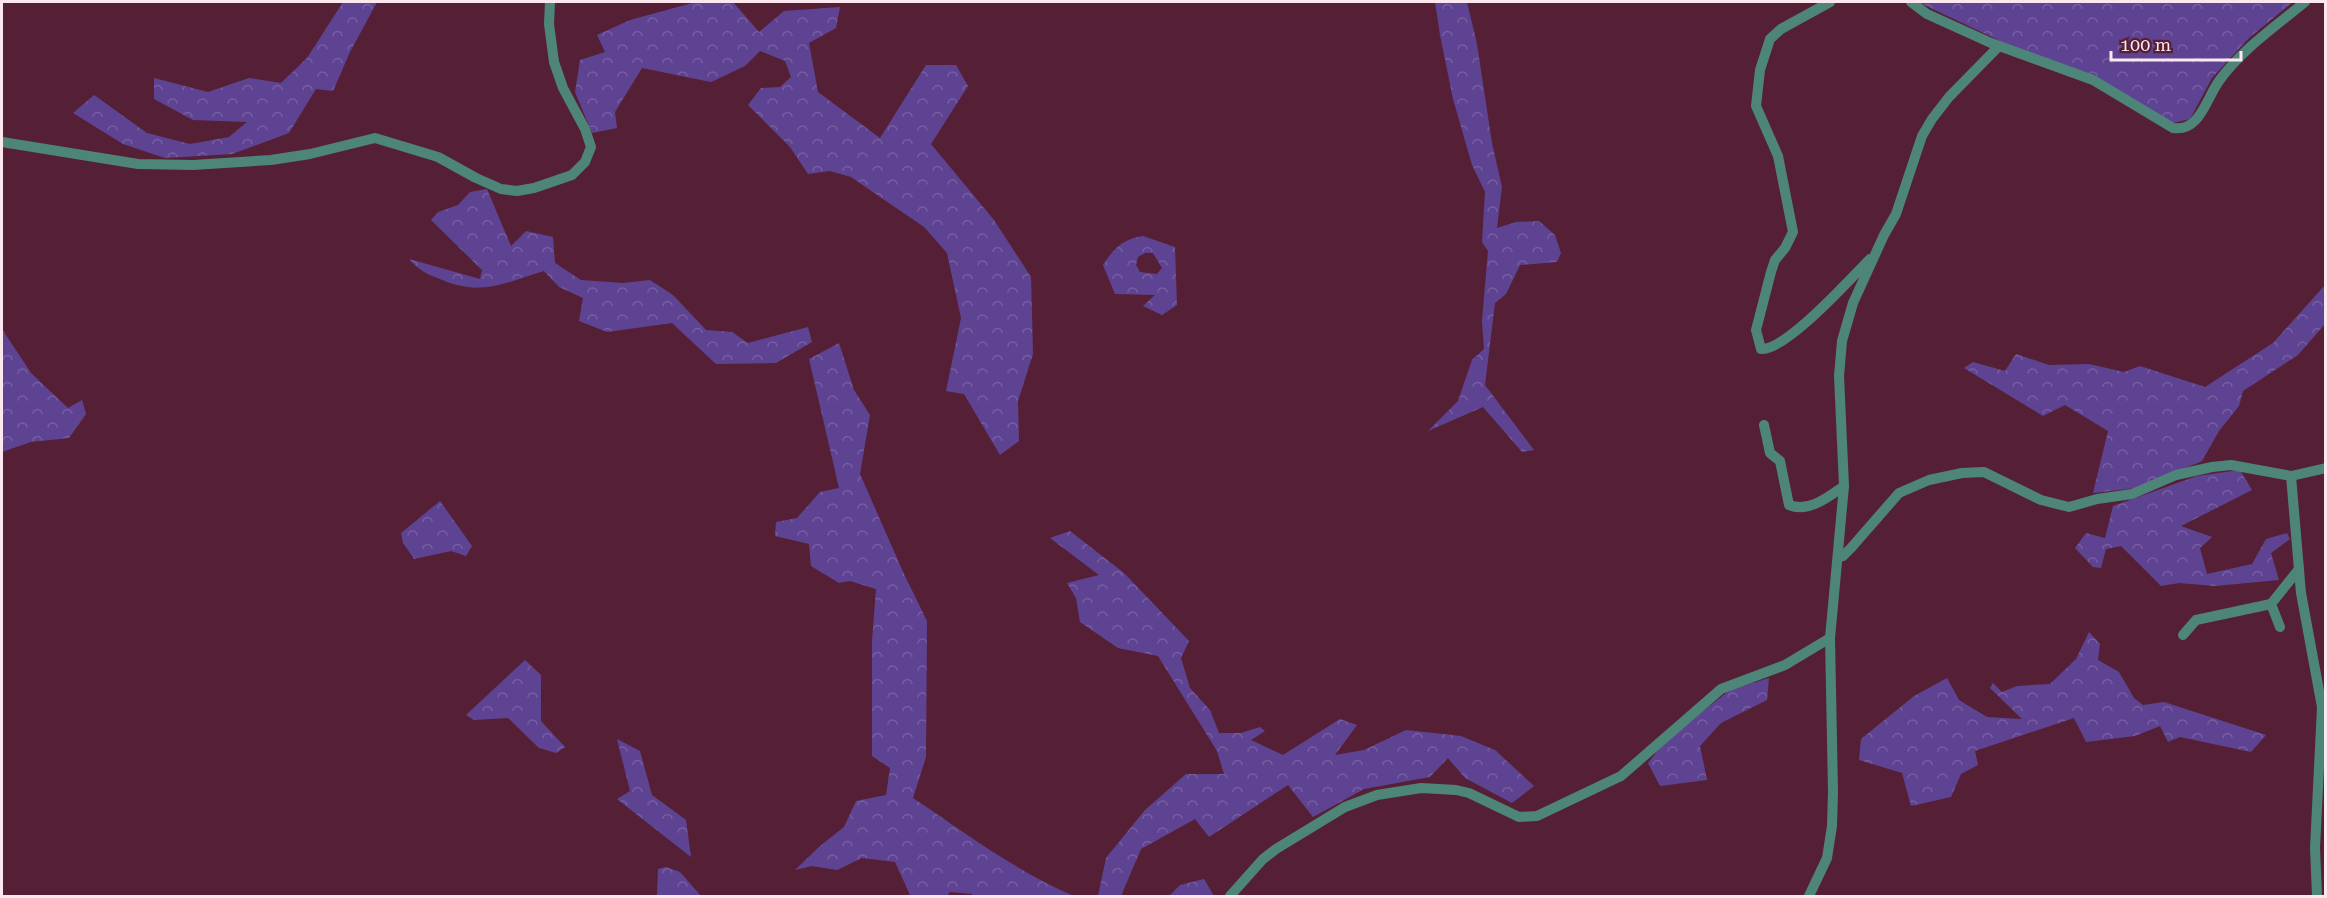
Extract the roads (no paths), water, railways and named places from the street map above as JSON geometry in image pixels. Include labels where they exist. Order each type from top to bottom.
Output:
[{"type":"street","points":[[2,142],[138,164],[193,165],[310,154],[375,138],[438,157],[501,189],[517,191],[534,188],[572,175],[585,162],[591,147],[585,129],[563,88],[554,62],[549,24],[550,2]]},
{"type":"street","points":[[1830,2],[1781,29],[1770,39],[1760,70],[1756,106],[1779,156],[1793,232],[1785,248],[1775,260],[1771,272],[1756,330],[1761,349],[1772,346],[1815,315],[1877,252]]},
{"type":"street","points":[[1911,2],[1928,14],[1999,46],[2093,80],[2173,128],[2186,128],[2198,117],[2222,77],[2246,52],[2305,2]]},
{"type":"street","points":[[1809,897],[1827,858],[1831,842],[1833,792],[1830,638],[1844,486],[1839,376],[1841,347],[1853,303],[1896,214],[1916,152],[1932,119],[1964,80],[1999,46]]},
{"type":"street","points":[[1764,425],[1770,453],[1780,461],[1789,505],[1803,508],[1813,505],[1844,486]]},
{"type":"street","points":[[1838,557],[1843,556],[1851,548],[1899,493],[1909,487],[1947,476],[1984,472],[2041,500],[2068,507],[2132,494],[2176,475],[2212,467],[2231,465],[2291,476],[2325,468]]},
{"type":"street","points":[[2291,476],[2301,593],[2322,706],[2315,848],[2317,897]]},
{"type":"street","points":[[2183,634],[2196,620],[2271,604],[2299,569]]},
{"type":"street","points":[[2271,604],[2280,627]]},
{"type":"street","points":[[1230,897],[1263,859],[1276,849],[1345,807],[1377,795],[1421,788],[1456,790],[1519,817],[1537,816],[1621,776],[1721,689],[1785,665],[1830,638]]}]
